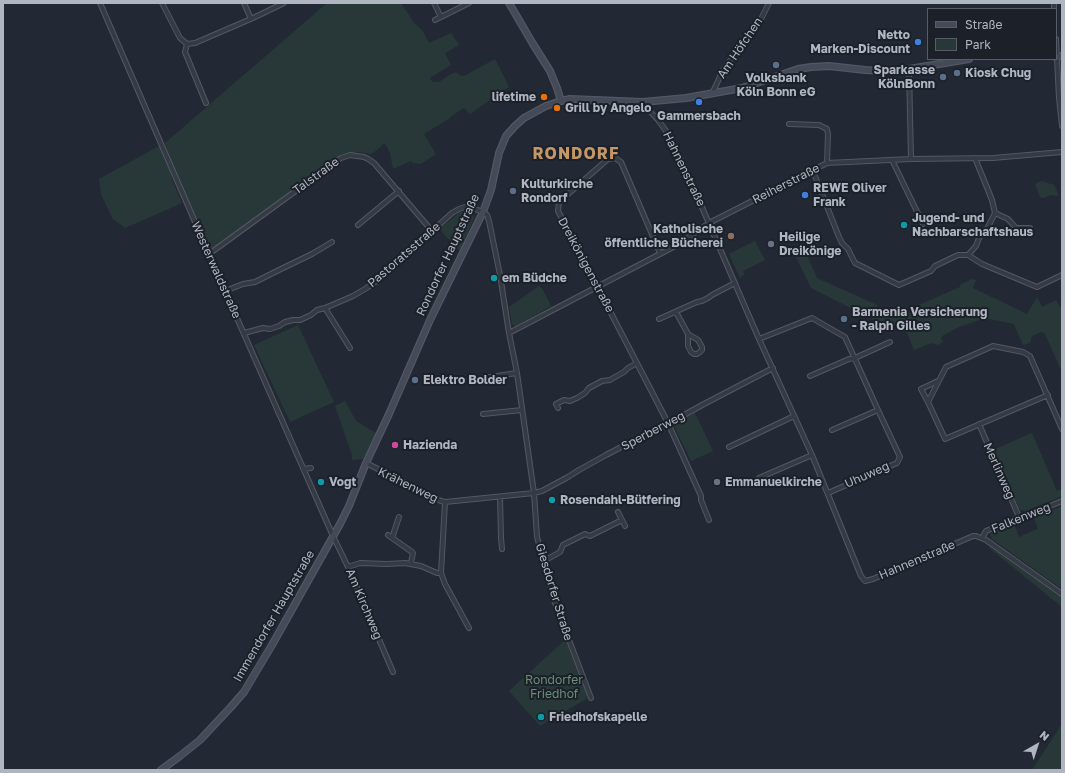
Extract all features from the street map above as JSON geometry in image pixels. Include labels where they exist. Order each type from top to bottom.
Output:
[{"type":"street","name":"Westerwaldstraße","points":[[100,3],[333,536]]},
{"type":"street","points":[[162,3],[180,38],[187,44],[195,44],[284,3]]},
{"type":"street","points":[[244,3],[251,19]]},
{"type":"street","points":[[434,3],[441,17]]},
{"type":"street","points":[[435,20],[469,3]]},
{"type":"street","points":[[509,3],[532,44],[550,71],[561,101]]},
{"type":"street","name":"Am Höfchen","points":[[712,94],[723,70],[760,21],[769,3]]},
{"type":"street","points":[[187,44],[186,52],[206,103]]},
{"type":"street","points":[[1058,56],[1059,98],[1062,123]]},
{"type":"street","name":"Rondorfer Hauptstraße","points":[[333,536],[349,506],[366,463],[430,320],[483,212],[491,190],[499,153],[506,136],[524,118],[546,106],[561,101],[579,99],[643,102],[686,98],[742,88],[811,66],[829,66],[863,70],[909,69],[963,60]]},
{"type":"street","points":[[909,69],[911,159]]},
{"type":"street","name":"Hahnenstraße","points":[[643,102],[669,135],[812,455],[861,576],[865,581],[874,579],[973,536],[982,538]]},
{"type":"street","points":[[789,124],[819,124],[827,129],[827,163]]},
{"type":"street","name":"Reiherstraße","points":[[509,333],[685,240],[709,223],[827,163],[911,159],[993,158],[1062,152]]},
{"type":"street","name":"Talstraße","points":[[209,254],[345,156],[356,156],[374,162],[432,231]]},
{"type":"street","name":"Dreikönigenstraße","points":[[660,253],[621,162],[615,158],[608,159],[559,202],[558,211],[668,423],[701,496],[701,500],[709,520]]},
{"type":"street","points":[[968,255],[976,246],[983,232],[987,229],[995,213],[992,200],[975,158]]},
{"type":"street","points":[[892,160],[923,224]]},
{"type":"street","points":[[813,171],[842,244],[848,249],[855,264],[899,285],[931,271],[935,266],[958,255],[968,255],[982,264],[1038,286],[1062,275]]},
{"type":"street","points":[[358,225],[398,191]]},
{"type":"street","name":"Pastoratsstraße","points":[[244,333],[263,328],[270,329],[280,326],[285,322],[300,320],[311,315],[317,310],[352,296],[378,280],[452,213],[465,207],[483,212]]},
{"type":"street","name":"Giesdorfer Straße","points":[[483,212],[489,221],[517,373],[534,493],[537,537],[555,602],[591,698]]},
{"type":"street","points":[[995,213],[1008,219],[1016,228],[1030,228]]},
{"type":"street","points":[[225,291],[244,284],[255,282],[312,254],[332,242]]},
{"type":"street","points":[[659,319],[702,301],[735,283]]},
{"type":"street","points":[[325,308],[350,348]]},
{"type":"street","points":[[676,312],[688,334],[688,346],[694,354],[697,354],[702,350],[702,347],[698,340],[688,334]]},
{"type":"street","name":"Uhuweg","points":[[759,339],[812,318],[845,337],[900,457],[897,462],[828,493]]},
{"type":"street","points":[[810,376],[890,342]]},
{"type":"street","points":[[928,402],[946,367],[993,346],[1023,352],[1030,356],[1062,429]]},
{"type":"street","points":[[558,408],[556,404],[564,400],[570,401],[577,398],[585,393],[589,388],[602,381],[610,380],[637,363]]},
{"type":"street","name":"Sperberweg","points":[[534,493],[548,488],[627,444],[637,441],[662,428],[668,423],[773,368]]},
{"type":"street","points":[[483,378],[517,373]]},
{"type":"street","points":[[938,381],[921,389],[945,438],[1048,395]]},
{"type":"street","points":[[483,414],[522,410]]},
{"type":"street","points":[[832,430],[878,410]]},
{"type":"street","points":[[729,447],[794,416]]},
{"type":"street","name":"Merlinweg","points":[[979,424],[1019,517]]},
{"type":"street","points":[[759,478],[812,455]]},
{"type":"street","name":"Krähenweg","points":[[366,463],[444,502],[534,493]]},
{"type":"street","points":[[304,469],[311,468]]},
{"type":"street","points":[[500,496],[502,549]]},
{"type":"street","name":"Falkenweg","points":[[982,538],[986,531],[1062,501]]},
{"type":"street","points":[[444,502],[441,572],[445,584],[469,628]]},
{"type":"street","points":[[618,512],[625,526]]},
{"type":"street","points":[[399,517],[390,536],[413,553],[411,563]]},
{"type":"street","points":[[544,561],[560,552],[563,545],[585,534],[590,536],[622,520]]},
{"type":"street","name":"Am Kirchweg","points":[[333,536],[348,567],[393,672]]},
{"type":"street","name":"Immendorfer Hauptstraße","points":[[161,770],[200,740],[244,692],[269,651],[333,536]]},
{"type":"street","points":[[982,538],[1062,594]]},
{"type":"street","points":[[348,567],[360,563],[411,563],[437,573],[441,572]]},
{"type":"green space","points":[[327,3],[401,3],[415,24],[422,30],[429,43],[451,33],[459,45],[445,53],[451,65],[430,78],[433,82],[439,82],[456,72],[461,76],[464,76],[495,59],[509,87],[498,93],[470,114],[464,108],[424,134],[436,154],[421,164],[413,163],[411,161],[393,169],[390,153],[385,143],[372,154],[359,152],[340,155],[210,250],[174,168],[165,143]]},
{"type":"green space","points":[[159,146],[168,165],[182,203],[125,228],[112,218],[101,194],[99,179]]},
{"type":"green space","points":[[1042,181],[1054,185],[1059,196],[1051,195],[1043,198],[1040,197],[1035,184]]},
{"type":"green space","points":[[465,211],[473,213],[474,218],[460,251],[439,229],[459,213]]},
{"type":"green space","points":[[755,241],[765,260],[743,271],[745,274],[740,278],[729,254]]},
{"type":"green space","points":[[801,251],[803,255],[806,253],[817,278],[877,305],[876,308],[896,318],[920,308],[919,305],[960,287],[960,285],[972,279],[976,280],[973,288],[1027,314],[1037,297],[1042,307],[1056,300],[1060,307],[1062,307],[1062,372],[1045,334],[1042,332],[1032,336],[1030,343],[1023,345],[1014,324],[985,318],[959,327],[942,336],[941,339],[943,342],[937,345],[931,343],[914,350],[907,333],[891,324],[886,325],[874,320],[811,288],[795,255]]},
{"type":"green space","points":[[539,286],[542,288],[551,306],[515,326],[512,324],[509,307]]},
{"type":"green space","points":[[298,325],[334,402],[290,422],[254,345]]},
{"type":"green space","points":[[345,401],[356,421],[376,433],[363,459],[352,460],[352,455],[335,406]]},
{"type":"green space","points":[[695,413],[713,451],[691,461],[673,424]]},
{"type":"green space","points":[[1032,433],[1057,491],[1062,489],[1062,496],[1025,511],[1019,508],[993,450]]},
{"type":"green space","points":[[1062,506],[1062,589],[992,539],[990,535],[991,533],[1009,524],[1031,517],[1032,519],[1015,526],[1019,537],[1038,529],[1034,518]]},
{"type":"green space","points":[[988,547],[1062,597],[1062,607]]},
{"type":"green space","name":"Rondorfer Friedhof","points":[[565,640],[587,695],[586,699],[540,726],[509,691]]},
{"type":"green space","points":[[1062,724],[1062,770],[1032,770]]},
{"type":"place","name":"Netto Marken-Discount","points":[[918,42]]},
{"type":"place","name":"Volksbank Köln Bonn eG","points":[[776,65]]},
{"type":"place","name":"Kiosk Chug","points":[[957,73]]},
{"type":"place","name":"Sparkasse KölnBonn","points":[[943,77]]},
{"type":"place","name":"lifetime","points":[[544,97]]},
{"type":"place","name":"Gammersbach","points":[[699,102]]},
{"type":"place","name":"Grill by Angelo","points":[[557,108]]},
{"type":"place","name":"Kulturkirche Rondorf","points":[[513,191]]},
{"type":"place","name":"REWE Oliver Frank","points":[[805,195]]},
{"type":"place","name":"Jugend- und Nachbarschaftshaus","points":[[904,225]]},
{"type":"place","name":"Katholische öffentliche Bücherei","points":[[731,236]]},
{"type":"place","name":"Heilige Dreikönige","points":[[771,244]]},
{"type":"place","name":"em Büdche","points":[[494,278]]},
{"type":"place","name":"Barmenia Versicherung - Ralph Gilles","points":[[844,319]]},
{"type":"place","name":"Elektro Bolder","points":[[415,380]]},
{"type":"place","name":"Hazienda","points":[[395,445]]},
{"type":"place","name":"Vogt","points":[[321,482]]},
{"type":"place","name":"Emmanuelkirche","points":[[717,482]]},
{"type":"place","name":"Rosendahl-Bütfering","points":[[552,500]]},
{"type":"place","name":"Friedhofskapelle","points":[[541,717]]},
{"type":"district","name":"RONDORF","points":[[576,154]]}]
